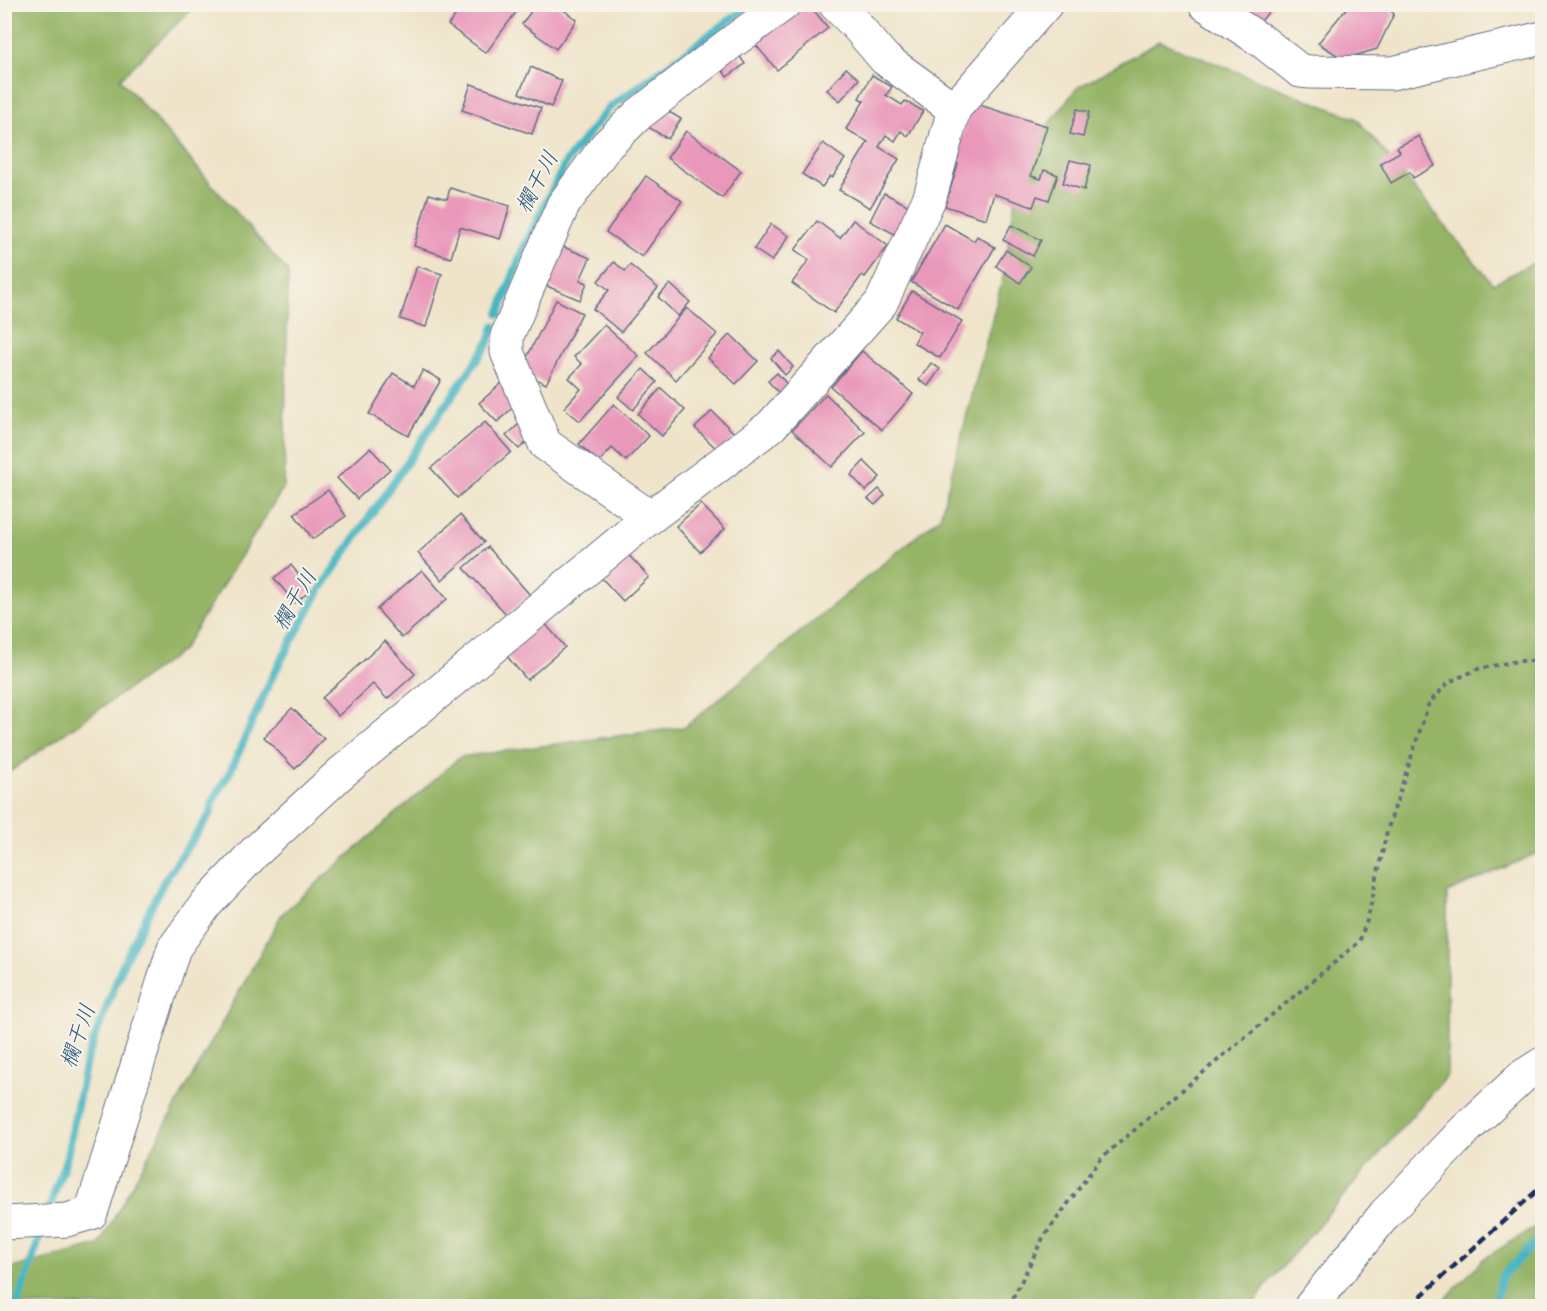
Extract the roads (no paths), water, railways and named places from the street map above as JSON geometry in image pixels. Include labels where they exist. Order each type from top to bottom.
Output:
[{"type":"street","points":[[650,517],[545,444],[507,352],[507,336],[563,205],[606,146],[639,114],[784,4]]},
{"type":"street","points":[[835,4],[885,59],[954,109]]},
{"type":"street","points":[[4,1223],[67,1220],[91,1213],[174,948],[207,903],[255,852],[341,773],[650,517],[771,426],[881,303],[930,197],[954,109],[1046,4]]},
{"type":"street","points":[[1205,4],[1262,40],[1300,71],[1392,73],[1542,38]]},
{"type":"street","points":[[1311,1306],[1393,1205],[1465,1130],[1523,1077],[1542,1064]]},
{"type":"waterway","name":"欄干川","points":[[499,314],[523,249],[566,162],[608,109],[752,4]]},
{"type":"waterway","name":"欄干川","points":[[47,1215],[67,1156],[86,1061],[123,964],[164,881],[211,813],[212,802],[230,772],[273,675],[319,591],[489,342],[494,326]]},
{"type":"waterway","name":"欄干川","points":[[17,1306],[43,1227]]},
{"type":"waterway","points":[[1494,1306],[1502,1276],[1542,1236]]},
{"type":"railway","points":[[1410,1306],[1542,1186]]}]
